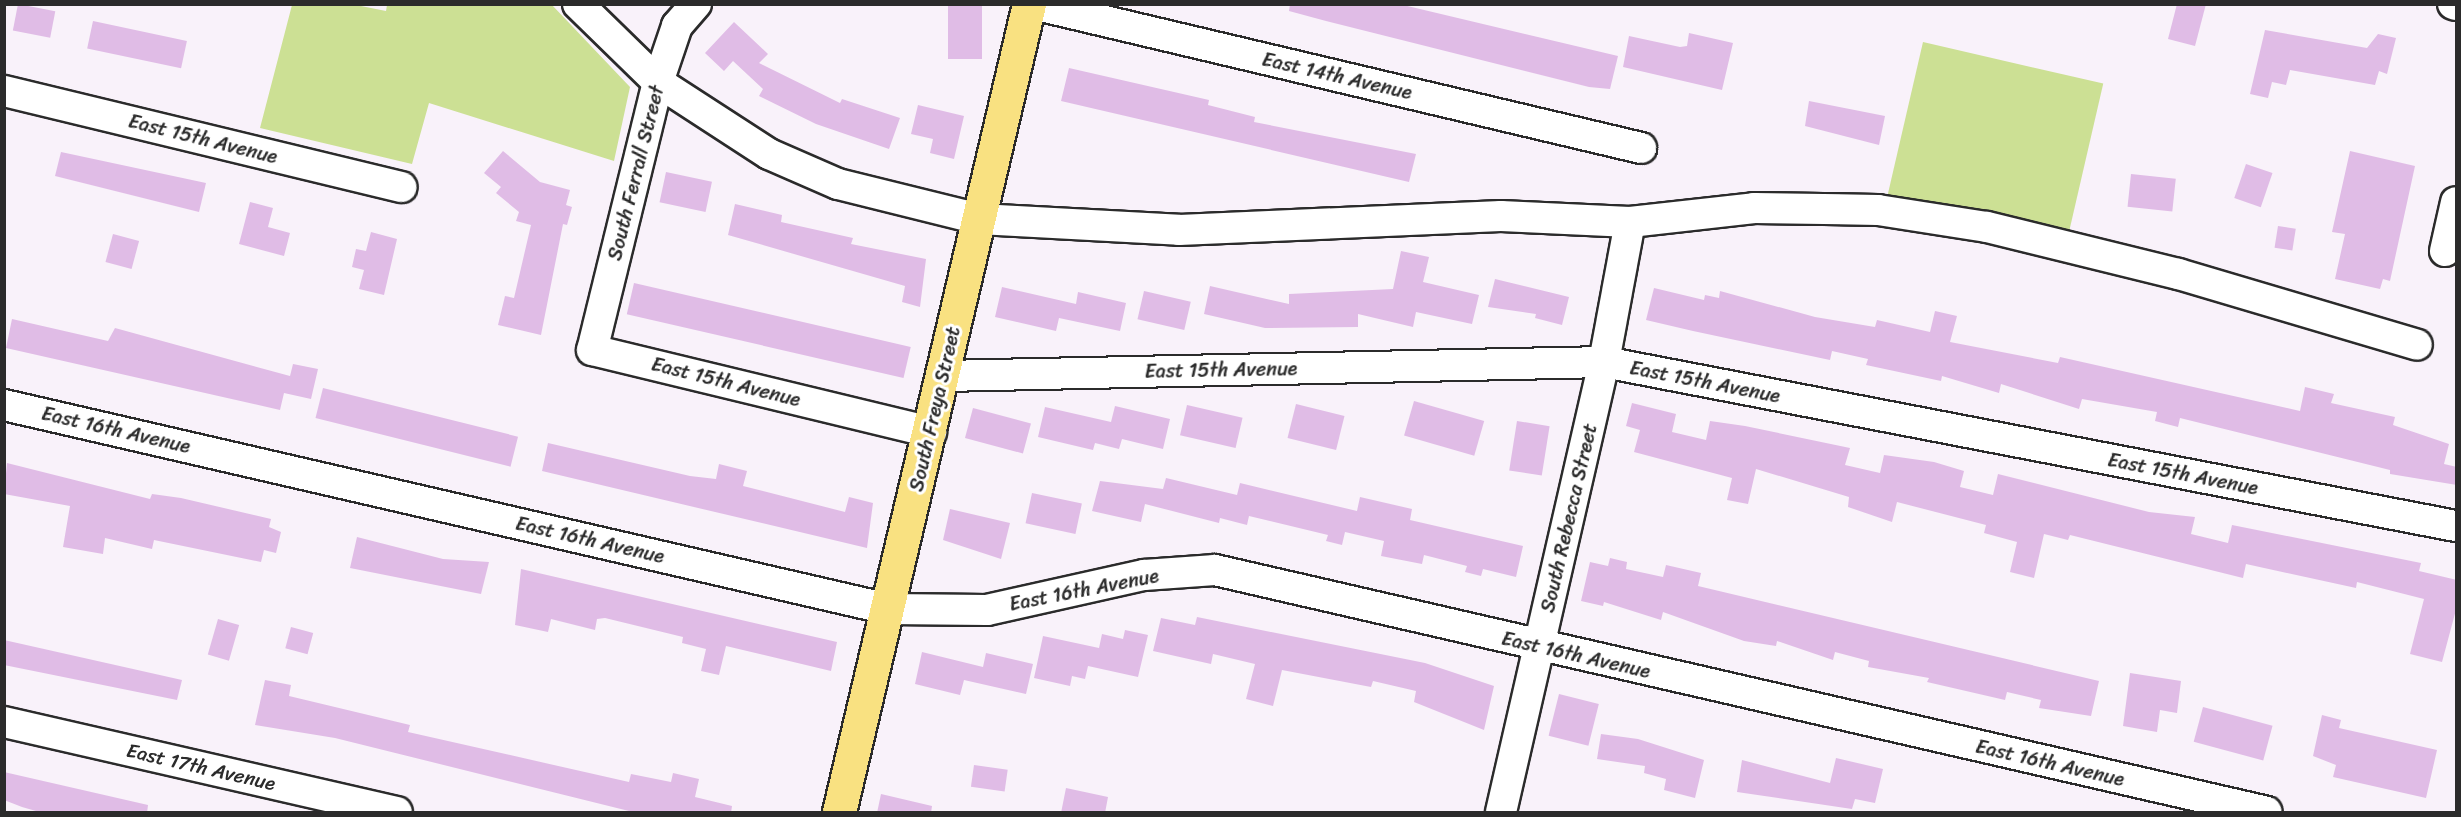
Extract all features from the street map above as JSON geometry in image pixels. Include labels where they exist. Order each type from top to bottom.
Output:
[{"type":"main road","name":"South Freya Street","points":[[839,813],[1031,4]]},
{"type":"street","points":[[578,4],[658,82],[769,154],[828,180],[902,203],[979,219],[1179,230],[1501,216],[1630,222],[1754,208],[1878,210],[1954,222],[2178,274],[2417,345]]},
{"type":"street","name":"South Ferrall Street","points":[[592,350],[658,82],[677,26],[696,4]]},
{"type":"street","name":"East 14th Avenue","points":[[1031,4],[1641,148]]},
{"type":"street","name":"East 15th Avenue","points":[[4,91],[402,187]]},
{"type":"street","points":[[2445,251],[2457,202]]},
{"type":"street","name":"South Rebecca Street","points":[[1501,813],[1604,362],[1630,222]]},
{"type":"street","name":"East 15th Avenue","points":[[592,350],[931,432]]},
{"type":"street","name":"East 15th Avenue","points":[[942,376],[1604,362],[2457,526]]},
{"type":"street","name":"East 16th Avenue","points":[[4,405],[888,609],[987,610],[1144,575],[1215,570],[2267,813]]},
{"type":"street","name":"East 17th Avenue","points":[[4,722],[397,813]]},
{"type":"green space","points":[[292,5],[356,5],[386,11],[387,5],[552,5],[630,87],[614,161],[429,103],[412,164],[260,128]]},
{"type":"green space","points":[[1923,42],[2103,84],[2067,241],[1887,200]]},
{"type":"building","points":[[18,4],[55,11],[50,38],[13,31]]},
{"type":"building","points":[[948,4],[982,4],[982,59],[948,59]]},
{"type":"building","points":[[1290,4],[1399,4],[1618,56],[1610,89],[1589,87],[1289,11]]},
{"type":"building","points":[[2177,4],[2206,4],[2195,46],[2168,39]]},
{"type":"building","points":[[93,21],[187,41],[181,68],[87,48]]},
{"type":"building","points":[[734,22],[768,54],[759,63],[840,103],[842,99],[900,118],[889,149],[816,124],[759,96],[763,89],[733,61],[724,71],[705,53]]},
{"type":"building","points":[[2265,30],[2367,48],[2378,34],[2396,38],[2387,74],[2379,71],[2375,85],[2290,70],[2286,85],[2272,82],[2268,98],[2250,94]]},
{"type":"building","points":[[1689,33],[1733,43],[1722,90],[1623,67],[1629,36],[1680,47],[1687,46]]},
{"type":"building","points":[[1069,68],[1209,100],[1208,105],[1255,117],[1254,122],[1416,154],[1409,182],[1061,101]]},
{"type":"building","points":[[1809,101],[1885,116],[1879,145],[1805,126]]},
{"type":"building","points":[[918,105],[964,116],[954,159],[930,153],[933,139],[911,134]]},
{"type":"building","points":[[503,151],[540,182],[570,190],[566,205],[572,207],[567,225],[563,224],[541,335],[498,325],[505,296],[514,298],[531,225],[516,221],[519,212],[496,193],[501,187],[484,173]]},
{"type":"building","points":[[2350,151],[2415,166],[2390,281],[2383,279],[2380,289],[2335,279],[2345,234],[2332,232]]},
{"type":"building","points":[[61,152],[206,183],[199,212],[55,176]]},
{"type":"building","points":[[2246,164],[2272,173],[2261,207],[2234,198]]},
{"type":"building","points":[[666,172],[712,182],[706,212],[660,202]]},
{"type":"building","points":[[2131,174],[2176,179],[2172,212],[2128,207]]},
{"type":"building","points":[[250,202],[273,208],[268,227],[290,233],[284,256],[239,244]]},
{"type":"building","points":[[735,204],[782,215],[781,222],[853,238],[851,244],[926,259],[920,307],[902,302],[905,286],[728,235]]},
{"type":"building","points":[[2278,226],[2296,229],[2292,251],[2275,248]]},
{"type":"building","points":[[371,232],[397,239],[384,295],[359,289],[364,270],[352,267],[356,249],[366,251]]},
{"type":"building","points":[[113,234],[139,241],[132,269],[105,262]]},
{"type":"building","points":[[1401,251],[1429,257],[1423,282],[1479,295],[1472,324],[1416,312],[1413,327],[1358,314],[1358,327],[1265,328],[1204,314],[1210,286],[1289,304],[1289,294],[1393,289]]},
{"type":"building","points":[[1495,279],[1569,297],[1562,325],[1535,318],[1536,314],[1488,307]]},
{"type":"building","points":[[634,283],[911,347],[904,378],[627,314]]},
{"type":"building","points":[[1002,287],[1076,304],[1078,292],[1126,303],[1120,331],[1059,318],[1056,331],[995,317]]},
{"type":"building","points":[[1654,288],[1704,300],[1705,295],[1719,298],[1720,291],[1815,317],[1875,327],[1877,320],[1930,332],[1935,311],[1957,316],[1950,342],[2058,363],[2060,357],[2300,411],[2305,387],[2334,394],[2331,403],[2395,417],[2393,425],[2449,444],[2444,464],[2457,467],[2457,485],[2390,474],[2390,470],[2180,418],[2178,427],[2155,421],[2157,412],[2082,399],[2079,409],[2001,384],[1999,393],[1942,376],[1941,381],[1866,365],[1868,359],[1832,351],[1830,360],[1646,320]]},
{"type":"building","points":[[1144,291],[1191,302],[1184,330],[1137,319]]},
{"type":"building","points":[[12,319],[108,341],[115,328],[290,376],[293,364],[318,369],[311,399],[284,393],[280,410],[6,348]]},
{"type":"building","points":[[323,388],[518,437],[511,467],[316,418]]},
{"type":"building","points":[[1414,401],[1484,421],[1474,456],[1404,436]]},
{"type":"building","points":[[1632,403],[1676,414],[1672,432],[1706,440],[1710,421],[1745,426],[1850,448],[1845,465],[1880,473],[1884,455],[1934,462],[1964,471],[1960,487],[1993,495],[1998,474],[2149,512],[2195,517],[2191,534],[2228,543],[2232,525],[2421,563],[2419,571],[2457,580],[2457,606],[2442,662],[2410,654],[2424,599],[2357,582],[2356,588],[2246,564],[2243,578],[2070,535],[2068,540],[2044,534],[2034,578],[2010,572],[2017,542],[1984,533],[1986,525],[1897,502],[1892,522],[1848,507],[1849,497],[1756,469],[1748,504],[1727,500],[1732,478],[1634,452],[1640,430],[1626,426]]},
{"type":"building","points":[[1296,404],[1345,416],[1336,450],[1288,438]]},
{"type":"building","points":[[1187,405],[1243,418],[1236,448],[1180,435]]},
{"type":"building","points":[[1115,406],[1170,419],[1163,449],[1122,439],[1119,449],[1095,443],[1093,450],[1038,437],[1045,407],[1111,422]]},
{"type":"building","points":[[973,408],[1031,424],[1023,453],[965,438]]},
{"type":"building","points":[[1517,421],[1550,426],[1542,476],[1509,470]]},
{"type":"building","points":[[548,443],[690,476],[716,479],[719,464],[747,471],[743,486],[845,512],[849,497],[873,503],[867,548],[542,471]]},
{"type":"building","points":[[7,463],[150,499],[152,494],[181,498],[271,519],[269,527],[281,532],[276,553],[264,550],[261,562],[154,540],[152,549],[105,538],[103,554],[63,547],[70,506],[4,494]]},
{"type":"building","points":[[1166,478],[1237,495],[1240,483],[1357,511],[1360,497],[1412,509],[1410,520],[1523,546],[1516,577],[1483,569],[1481,576],[1465,572],[1467,566],[1424,555],[1422,564],[1381,556],[1384,541],[1345,532],[1342,545],[1326,541],[1328,535],[1249,516],[1247,525],[1220,518],[1219,523],[1145,504],[1141,522],[1092,511],[1100,481],[1163,489]]},
{"type":"building","points":[[1032,493],[1082,504],[1075,534],[1026,523]]},
{"type":"building","points":[[950,509],[1010,523],[1001,559],[943,540]]},
{"type":"building","points":[[357,537],[443,559],[489,562],[481,594],[350,568]]},
{"type":"building","points":[[1610,558],[1627,562],[1626,569],[1663,577],[1666,565],[1701,573],[1698,586],[2099,681],[2091,716],[2039,708],[2041,700],[2007,692],[2005,700],[1927,682],[1929,678],[1868,667],[1869,661],[1835,652],[1833,660],[1777,641],[1776,646],[1744,641],[1663,612],[1661,620],[1604,602],[1603,606],[1581,601],[1590,562],[1608,566]]},
{"type":"building","points":[[521,569],[837,642],[831,671],[726,646],[719,675],[701,671],[706,649],[682,643],[683,637],[605,618],[597,619],[595,630],[551,619],[548,632],[515,625]]},
{"type":"building","points":[[1197,617],[1425,663],[1494,686],[1484,730],[1414,702],[1416,691],[1373,681],[1371,687],[1282,670],[1273,706],[1246,699],[1255,664],[1213,654],[1211,664],[1153,651],[1161,618],[1195,625]]},
{"type":"building","points":[[218,619],[239,625],[229,661],[208,655]]},
{"type":"building","points":[[291,627],[313,633],[308,654],[285,648]]},
{"type":"building","points":[[1125,630],[1148,635],[1138,677],[1088,666],[1085,679],[1072,676],[1070,686],[1034,678],[1043,636],[1099,648],[1102,634],[1123,639]]},
{"type":"building","points":[[4,640],[182,680],[177,700],[4,665]]},
{"type":"building","points":[[922,652],[983,667],[986,653],[1033,664],[1026,694],[964,680],[960,695],[915,684]]},
{"type":"building","points":[[2130,673],[2181,681],[2177,713],[2160,710],[2157,732],[2123,726]]},
{"type":"building","points":[[265,680],[291,685],[289,696],[410,725],[408,732],[629,782],[631,774],[671,782],[673,773],[699,779],[695,797],[732,806],[731,813],[637,813],[335,738],[255,725]]},
{"type":"building","points":[[1559,694],[1599,704],[1588,746],[1549,736]]},
{"type":"building","points":[[2203,707],[2273,726],[2263,760],[2194,742]]},
{"type":"building","points":[[2322,715],[2341,720],[2339,728],[2437,750],[2426,798],[2333,777],[2336,765],[2313,756]]},
{"type":"building","points":[[1601,734],[1638,739],[1704,760],[1695,798],[1664,790],[1666,779],[1644,773],[1645,766],[1597,759]]},
{"type":"building","points":[[1836,758],[1883,769],[1875,803],[1855,799],[1852,809],[1737,792],[1742,760],[1830,783]]},
{"type":"building","points":[[974,765],[1008,770],[1005,792],[971,787]]},
{"type":"building","points":[[4,772],[148,805],[147,813],[43,813],[22,807],[4,800]]},
{"type":"building","points":[[1066,788],[1108,797],[1105,813],[1061,813]]},
{"type":"building","points":[[881,794],[932,806],[931,813],[877,813]]}]
